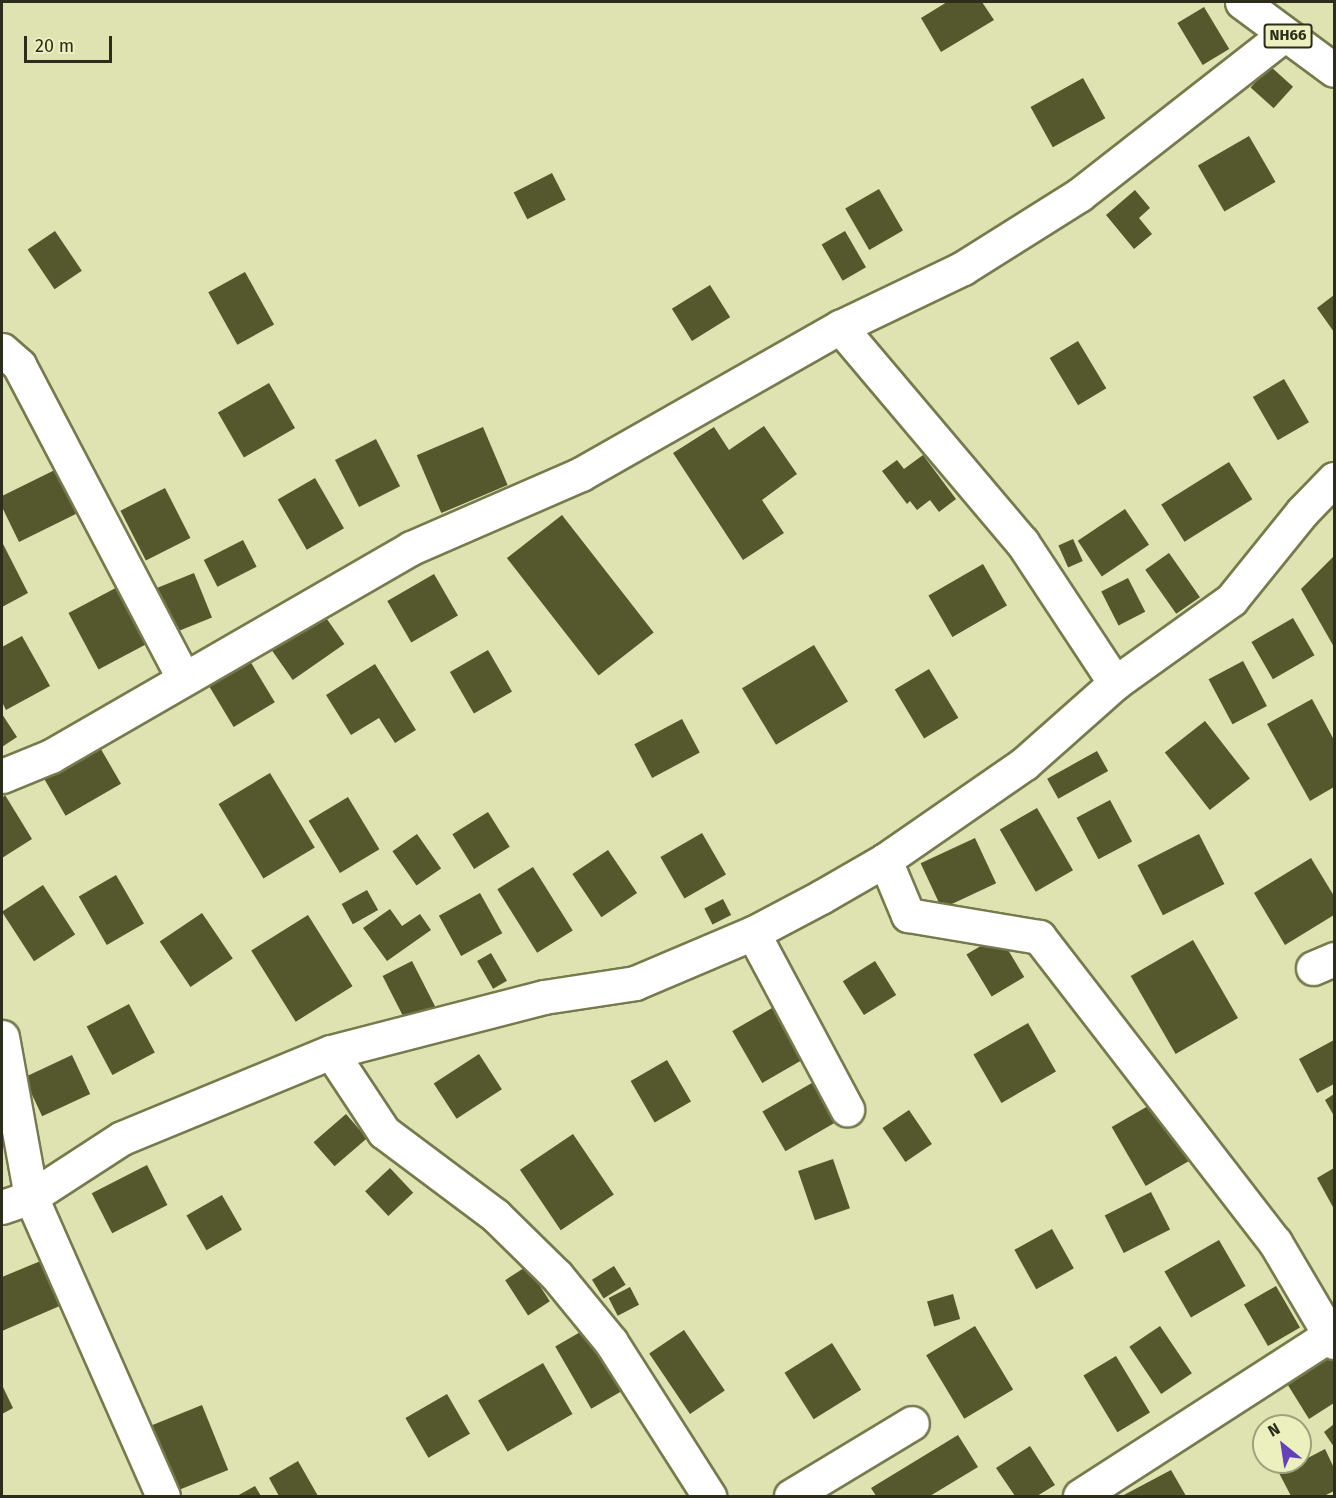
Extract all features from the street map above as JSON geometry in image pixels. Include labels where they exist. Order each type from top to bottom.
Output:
[{"type":"main road","name":"NH66","points":[[1242,2],[1335,70]]},
{"type":"main road","points":[[2,776],[51,756],[183,677],[411,548],[581,474],[840,327],[963,268],[1079,195],[1285,34]]},
{"type":"main road","points":[[840,327],[1022,542],[1115,683]]},
{"type":"main road","points":[[2,350],[19,365],[183,677]]},
{"type":"main road","points":[[16,1202],[122,1138],[331,1053],[544,997],[635,983],[753,933],[885,860],[1025,763],[1115,683],[1232,600],[1302,512],[1335,479]]},
{"type":"main road","points":[[885,860],[908,915],[1039,937],[1275,1242],[1332,1338],[1080,1497]]},
{"type":"main road","points":[[753,933],[847,1109]]},
{"type":"main road","points":[[2,1037],[16,1202],[163,1497]]},
{"type":"main road","points":[[331,1053],[384,1132],[495,1215],[557,1276],[610,1342],[709,1497]]},
{"type":"main road","points":[[791,1497],[912,1423]]},
{"type":"building","points":[[947,2],[982,2],[994,20],[941,52],[921,18]]},
{"type":"building","points":[[1204,7],[1229,49],[1203,65],[1177,23]]},
{"type":"building","points":[[1270,66],[1293,87],[1274,108],[1251,88]]},
{"type":"building","points":[[1083,78],[1105,118],[1053,147],[1031,107]]},
{"type":"building","points":[[1249,136],[1276,182],[1224,211],[1198,166]]},
{"type":"building","points":[[552,173],[566,200],[527,219],[514,193]]},
{"type":"building","points":[[879,189],[903,231],[869,250],[845,208]]},
{"type":"building","points":[[1135,190],[1150,208],[1139,218],[1152,234],[1134,249],[1106,215]]},
{"type":"building","points":[[55,231],[82,271],[54,289],[28,249]]},
{"type":"building","points":[[845,231],[866,267],[843,281],[822,244]]},
{"type":"building","points":[[245,272],[274,324],[237,345],[208,292]]},
{"type":"building","points":[[710,285],[730,317],[692,341],[672,309]]},
{"type":"building","points":[[1334,295],[1334,332],[1317,308]]},
{"type":"building","points":[[1078,341],[1106,388],[1078,405],[1050,358]]},
{"type":"building","points":[[1284,379],[1309,422],[1278,440],[1253,397]]},
{"type":"building","points":[[269,383],[295,428],[244,458],[218,412]]},
{"type":"building","points":[[764,426],[797,474],[762,500],[784,533],[743,560],[673,453],[714,427],[729,450]]},
{"type":"building","points":[[483,427],[508,485],[441,513],[417,455]]},
{"type":"building","points":[[376,439],[400,486],[359,507],[335,460]]},
{"type":"building","points":[[923,455],[956,499],[939,512],[930,500],[917,510],[910,501],[907,504],[882,471],[897,460],[904,469]]},
{"type":"building","points":[[1229,462],[1252,499],[1184,542],[1161,504]]},
{"type":"building","points":[[69,463],[90,507],[19,542],[2,507],[2,496]]},
{"type":"building","points":[[315,478],[344,528],[307,550],[278,500]]},
{"type":"building","points":[[165,488],[190,538],[146,561],[120,511]]},
{"type":"building","points":[[1125,509],[1149,545],[1102,577],[1078,541]]},
{"type":"building","points":[[562,515],[654,632],[599,676],[507,558]]},
{"type":"building","points":[[1073,539],[1083,561],[1068,567],[1058,546]]},
{"type":"building","points":[[243,540],[257,567],[217,587],[204,560]]},
{"type":"building","points":[[2,542],[28,593],[2,607]]},
{"type":"building","points":[[1169,553],[1200,597],[1176,614],[1145,570]]},
{"type":"building","points":[[1334,556],[1334,647],[1301,589]]},
{"type":"building","points":[[983,564],[1007,606],[952,637],[928,596]]},
{"type":"building","points":[[194,573],[212,618],[162,638],[144,593]]},
{"type":"building","points":[[434,574],[458,616],[411,643],[387,601]]},
{"type":"building","points":[[1128,578],[1145,612],[1119,625],[1101,592]]},
{"type":"building","points":[[125,583],[155,640],[99,670],[68,613]]},
{"type":"building","points":[[322,612],[344,644],[293,680],[270,648]]},
{"type":"building","points":[[1293,618],[1314,655],[1273,679],[1251,642]]},
{"type":"building","points":[[22,636],[50,686],[6,710],[2,702],[2,647]]},
{"type":"building","points":[[814,645],[848,702],[776,745],[742,688]]},
{"type":"building","points":[[488,650],[512,692],[474,714],[450,672]]},
{"type":"building","points":[[247,656],[275,702],[234,727],[206,681]]},
{"type":"building","points":[[1243,661],[1267,706],[1233,724],[1209,679]]},
{"type":"building","points":[[375,664],[416,730],[395,743],[379,718],[351,735],[326,695]]},
{"type":"building","points":[[929,669],[958,718],[924,738],[895,690]]},
{"type":"building","points":[[1312,699],[1334,740],[1334,787],[1310,801],[1267,724]]},
{"type":"building","points":[[2,714],[17,737],[2,747]]},
{"type":"building","points":[[682,719],[700,753],[652,778],[634,744]]},
{"type":"building","points":[[1205,721],[1250,779],[1210,810],[1165,752]]},
{"type":"building","points":[[98,744],[121,784],[66,816],[43,776]]},
{"type":"building","points":[[1097,751],[1108,771],[1058,799],[1047,779]]},
{"type":"building","points":[[270,773],[315,848],[263,878],[219,804]]},
{"type":"building","points":[[5,795],[32,839],[2,858],[2,798]]},
{"type":"building","points":[[348,797],[379,849],[340,873],[309,821]]},
{"type":"building","points":[[1110,800],[1132,841],[1099,859],[1076,818]]},
{"type":"building","points":[[1037,808],[1073,870],[1036,892],[1000,830]]},
{"type":"building","points":[[488,812],[510,847],[474,869],[452,834]]},
{"type":"building","points":[[702,833],[726,875],[684,899],[660,857]]},
{"type":"building","points":[[417,834],[441,868],[417,886],[392,851]]},
{"type":"building","points":[[1199,834],[1224,884],[1163,915],[1138,865]]},
{"type":"building","points":[[975,838],[996,883],[942,909],[921,863]]},
{"type":"building","points":[[608,850],[637,893],[601,917],[572,874]]},
{"type":"building","points":[[1311,858],[1334,896],[1334,915],[1285,945],[1254,893]]},
{"type":"building","points":[[533,867],[573,931],[537,953],[497,889]]},
{"type":"building","points":[[116,875],[144,923],[107,945],[79,896]]},
{"type":"building","points":[[43,885],[75,934],[34,961],[2,912]]},
{"type":"building","points":[[367,890],[378,910],[353,924],[342,904]]},
{"type":"building","points":[[480,893],[502,933],[461,956],[439,916]]},
{"type":"building","points":[[723,899],[731,915],[712,925],[704,909]]},
{"type":"building","points":[[390,909],[402,926],[420,914],[431,930],[387,961],[363,928]]},
{"type":"building","points":[[202,913],[233,959],[190,987],[160,942]]},
{"type":"building","points":[[308,915],[353,986],[296,1022],[251,951]]},
{"type":"building","points":[[999,935],[1024,977],[992,997],[966,955]]},
{"type":"building","points":[[1193,940],[1238,1018],[1176,1054],[1131,976]]},
{"type":"building","points":[[491,953],[507,981],[493,989],[477,961]]},
{"type":"building","points":[[412,961],[435,1006],[406,1021],[383,976]]},
{"type":"building","points":[[875,961],[896,995],[864,1015],[843,981]]},
{"type":"building","points":[[129,1004],[155,1053],[112,1075],[87,1027]]},
{"type":"building","points":[[779,1004],[809,1056],[762,1083],[732,1031]]},
{"type":"building","points":[[1028,1023],[1056,1071],[1001,1103],[973,1054]]},
{"type":"building","points":[[1334,1040],[1334,1084],[1317,1093],[1299,1059]]},
{"type":"building","points":[[479,1054],[502,1089],[457,1119],[434,1083]]},
{"type":"building","points":[[72,1055],[90,1094],[42,1116],[24,1077]]},
{"type":"building","points":[[667,1060],[691,1102],[655,1123],[631,1081]]},
{"type":"building","points":[[817,1080],[840,1120],[785,1151],[762,1112]]},
{"type":"building","points":[[1334,1094],[1334,1116],[1325,1100]]},
{"type":"building","points":[[1155,1102],[1189,1161],[1146,1186],[1112,1127]]},
{"type":"building","points":[[909,1110],[932,1144],[905,1162],[882,1128]]},
{"type":"building","points":[[346,1114],[367,1138],[335,1166],[314,1142]]},
{"type":"building","points":[[573,1134],[614,1195],[561,1230],[520,1170]]},
{"type":"building","points":[[833,1159],[850,1208],[815,1220],[798,1171]]},
{"type":"building","points":[[147,1165],[167,1205],[112,1233],[92,1193]]},
{"type":"building","points":[[390,1168],[413,1193],[388,1216],[365,1191]]},
{"type":"building","points":[[1334,1168],[1334,1209],[1317,1178]]},
{"type":"building","points":[[1151,1192],[1170,1229],[1124,1253],[1105,1216]]},
{"type":"building","points":[[222,1195],[242,1230],[206,1250],[186,1216]]},
{"type":"building","points":[[1052,1229],[1074,1268],[1036,1289],[1014,1250]]},
{"type":"building","points":[[1219,1240],[1246,1286],[1191,1317],[1164,1272]]},
{"type":"building","points":[[43,1260],[62,1305],[2,1331],[2,1277]]},
{"type":"building","points":[[527,1266],[550,1301],[528,1315],[505,1280]]},
{"type":"building","points":[[614,1266],[626,1285],[604,1298],[592,1280]]},
{"type":"building","points":[[1276,1286],[1300,1328],[1268,1346],[1244,1304]]},
{"type":"building","points":[[630,1287],[639,1305],[618,1316],[609,1298]]},
{"type":"building","points":[[953,1294],[960,1319],[934,1326],[927,1301]]},
{"type":"building","points":[[975,1326],[1013,1389],[964,1419],[926,1355]]},
{"type":"building","points":[[1160,1326],[1192,1373],[1161,1394],[1129,1347]]},
{"type":"building","points":[[589,1327],[625,1389],[591,1409],[555,1346]]},
{"type":"building","points":[[684,1330],[725,1391],[690,1414],[649,1353]]},
{"type":"building","points":[[832,1343],[861,1390],[814,1419],[785,1373]]},
{"type":"building","points":[[1331,1354],[1334,1360],[1334,1403],[1312,1417],[1312,1414],[1306,1414],[1286,1382]]},
{"type":"building","points":[[1116,1356],[1150,1413],[1117,1432],[1083,1376]]},
{"type":"building","points":[[543,1363],[572,1414],[508,1452],[478,1400]]},
{"type":"building","points":[[2,1385],[13,1408],[2,1414]]},
{"type":"building","points":[[447,1394],[470,1434],[428,1458],[405,1418]]},
{"type":"building","points":[[202,1405],[228,1470],[174,1492],[148,1427]]},
{"type":"building","points":[[1334,1424],[1334,1447],[1324,1432]]},
{"type":"building","points":[[958,1435],[978,1467],[930,1496],[876,1496],[871,1488]]},
{"type":"building","points":[[1030,1446],[1055,1485],[1037,1496],[1015,1496],[996,1468]]},
{"type":"building","points":[[1325,1449],[1334,1468],[1334,1491],[1324,1496],[1291,1496],[1280,1474],[1312,1474],[1312,1456]]},
{"type":"building","points":[[298,1461],[318,1496],[279,1496],[269,1478]]},
{"type":"building","points":[[1171,1470],[1186,1496],[1122,1496]]},
{"type":"building","points":[[255,1486],[261,1496],[237,1496]]}]
